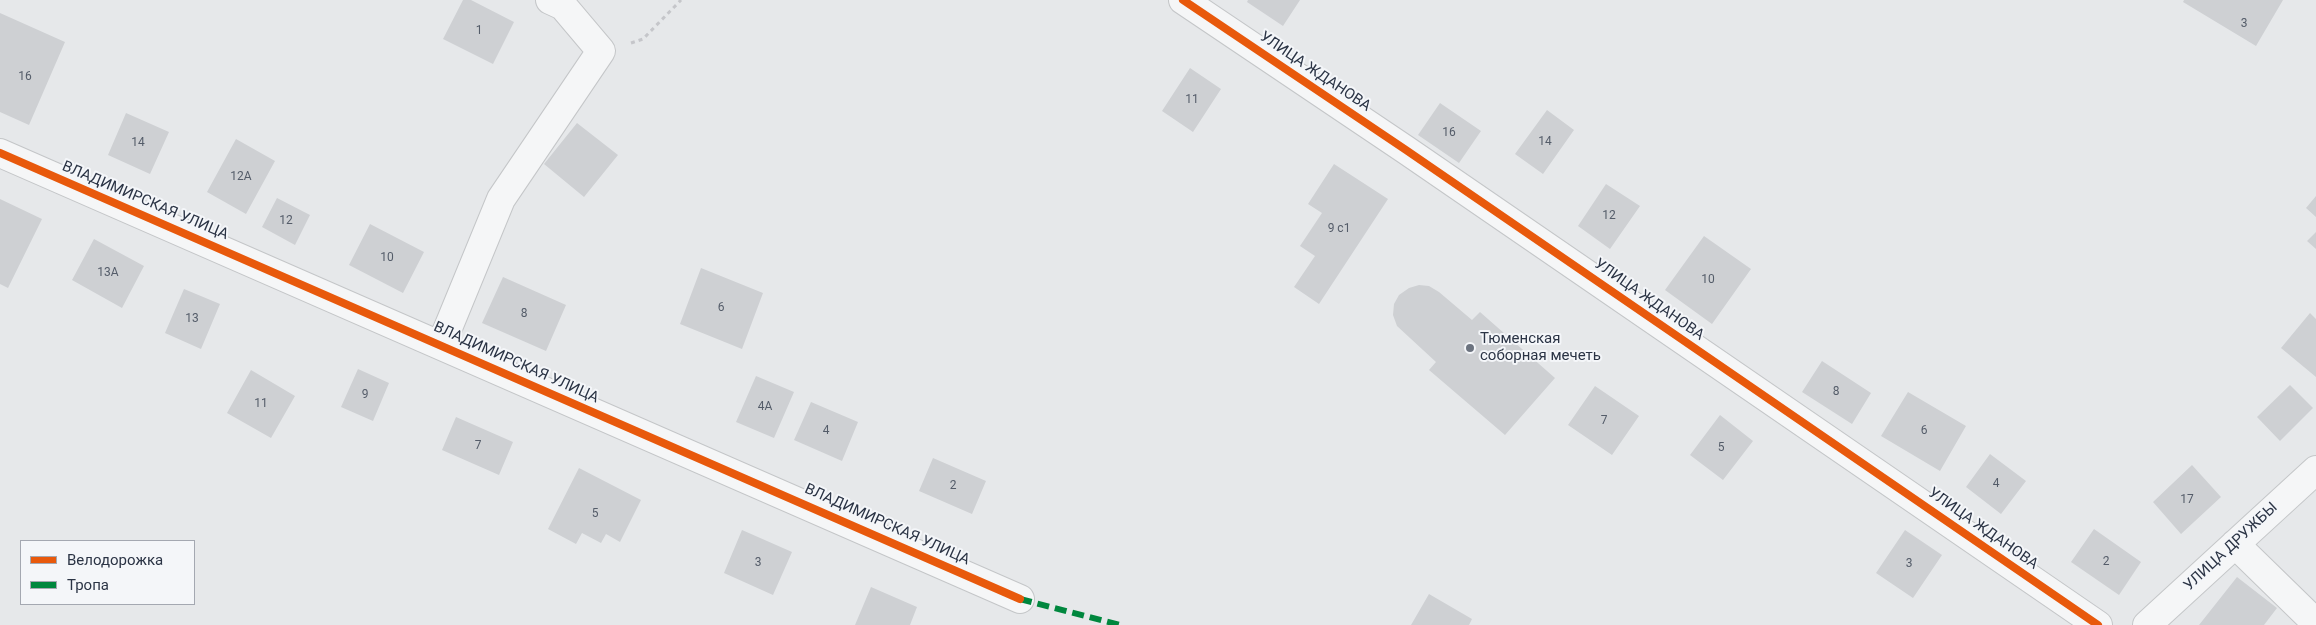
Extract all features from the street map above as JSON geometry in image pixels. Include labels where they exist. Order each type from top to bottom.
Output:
[{"type":"street","points":[[441,345],[501,200],[601,51],[563,6],[550,0]]},
{"type":"street","name":"УЛИЦА ЖДАНОВА","points":[[1183,0],[1406,150],[2098,625]]},
{"type":"street","name":"ВЛАДИМИРСКАЯ УЛИЦА","points":[[0,154],[1020,599]]},
{"type":"street","name":"УЛИЦА ДРУЖБЫ","points":[[2147,625],[2316,470]]},
{"type":"street","points":[[2235,544],[2316,623]]},
{"type":"path","points":[[601,51],[644,39],[681,0]]},
{"type":"building","points":[[463,0],[471,0],[514,22],[493,64],[443,39]]},
{"type":"building","points":[[1248,0],[1300,0],[1283,26],[1247,2]]},
{"type":"building","points":[[2184,0],[2283,0],[2256,46],[2183,2]]},
{"type":"building","points":[[0,13],[65,42],[29,125],[0,112]]},
{"type":"building","points":[[1190,68],[1221,89],[1193,132],[1162,111]]},
{"type":"building","points":[[1440,103],[1481,131],[1459,163],[1418,135]]},
{"type":"building","points":[[1547,110],[1574,130],[1543,174],[1515,154]]},
{"type":"building","points":[[126,113],[169,132],[150,174],[108,155]]},
{"type":"building","points":[[577,123],[618,155],[584,197],[544,164]]},
{"type":"building","points":[[236,139],[275,161],[246,214],[207,192]]},
{"type":"building","points":[[1334,164],[1388,199],[1319,304],[1294,287],[1315,256],[1300,246],[1322,213],[1308,204]]},
{"type":"building","points":[[1606,184],[1640,206],[1610,249],[1578,226]]},
{"type":"building","points":[[2316,196],[2316,217],[2306,208]]},
{"type":"building","points":[[277,198],[310,215],[295,245],[262,227]]},
{"type":"building","points":[[0,199],[42,219],[8,288],[0,284]]},
{"type":"building","points":[[370,224],[424,252],[403,293],[349,265]]},
{"type":"building","points":[[2316,232],[2316,249],[2307,241]]},
{"type":"building","points":[[1704,236],[1751,269],[1712,324],[1665,290]]},
{"type":"building","points":[[94,239],[144,266],[122,308],[72,280]]},
{"type":"building","points":[[701,268],[763,293],[742,349],[680,324]]},
{"type":"building","points":[[503,277],[566,305],[546,351],[482,323]]},
{"type":"building","name":"Тюменская соборная мечеть","points":[[1419,285],[1429,286],[1439,292],[1472,320],[1480,312],[1555,378],[1505,435],[1429,370],[1436,362],[1397,326],[1393,315],[1394,304],[1399,295],[1409,288]]},
{"type":"building","points":[[184,289],[220,304],[201,349],[165,333]]},
{"type":"building","points":[[2310,313],[2316,319],[2316,377],[2281,348]]},
{"type":"building","points":[[1822,361],[1871,393],[1852,424],[1802,392]]},
{"type":"building","points":[[358,369],[389,383],[373,421],[341,407]]},
{"type":"building","points":[[251,370],[295,396],[271,438],[227,413]]},
{"type":"building","points":[[756,376],[794,392],[774,438],[736,422]]},
{"type":"building","points":[[2290,385],[2313,408],[2280,441],[2257,417]]},
{"type":"building","points":[[1595,386],[1639,416],[1612,455],[1568,425]]},
{"type":"building","points":[[1908,392],[1966,426],[1940,471],[1881,436]]},
{"type":"building","points":[[811,402],[858,422],[842,461],[794,440]]},
{"type":"building","points":[[1720,415],[1753,441],[1723,480],[1690,455]]},
{"type":"building","points":[[456,417],[513,442],[499,475],[442,450]]},
{"type":"building","points":[[1990,454],[2026,481],[2001,514],[1966,487]]},
{"type":"building","points":[[933,458],[986,481],[972,514],[919,491]]},
{"type":"building","points":[[2192,465],[2221,497],[2181,534],[2153,502]]},
{"type":"building","points":[[579,468],[641,500],[620,542],[606,534],[601,543],[582,533],[576,544],[548,529]]},
{"type":"building","points":[[2094,529],[2141,562],[2119,595],[2071,562]]},
{"type":"building","points":[[742,530],[792,552],[773,595],[724,573]]},
{"type":"building","points":[[1905,530],[1942,555],[1913,598],[1876,573]]},
{"type":"building","points":[[2237,577],[2277,608],[2264,625],[2199,625]]},
{"type":"building","points":[[871,587],[917,607],[910,625],[855,625]]},
{"type":"building","points":[[1429,594],[1472,619],[1469,625],[1411,625]]},
{"type":"marked path","points":[[1020,599],[1120,625]]},
{"type":"cycle path","points":[[1183,0],[1406,150],[2098,625]]},
{"type":"cycle path","points":[[0,153],[1020,599]]},
{"type":"place","name":"Тюменская соборная мечеть","points":[[1470,348]]}]
